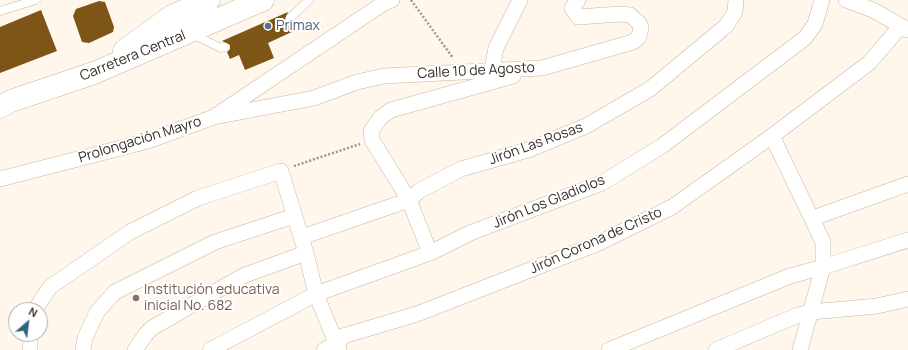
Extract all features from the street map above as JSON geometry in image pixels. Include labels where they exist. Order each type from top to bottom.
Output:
[{"type":"highway","points":[[94,73],[172,16],[209,0]]},
{"type":"highway","name":"Carretera Central","points":[[0,107],[11,101],[94,73],[190,33],[263,0]]},
{"type":"street","name":"Prolongación Mayro","points":[[0,179],[148,140],[214,117],[384,3],[392,0]]},
{"type":"street","points":[[492,70],[496,48],[520,0]]},
{"type":"street","name":"Calle 10 de Agosto","points":[[214,117],[314,98],[356,82],[384,76],[542,68],[633,42],[639,37],[641,28],[639,23],[630,15],[620,14],[578,17],[572,8],[578,0]]},
{"type":"street","name":"Jirón Las Rosas","points":[[302,237],[409,200],[419,191],[461,170],[528,150],[586,126],[650,89],[726,26],[735,12],[736,0]]},
{"type":"street","name":"Jirón Los Gladiolos","points":[[210,350],[316,294],[430,253],[470,234],[602,183],[662,146],[805,38],[815,24],[822,0]]},
{"type":"street","points":[[846,0],[873,10],[904,28]]},
{"type":"street","name":"Jirón Corona de Cristo","points":[[324,350],[338,346],[343,336],[352,332],[417,314],[599,242],[672,207],[772,136],[869,63],[904,28]]},
{"type":"street","points":[[430,253],[409,200],[372,140],[372,131],[380,118],[391,110],[542,68]]},
{"type":"street","points":[[772,136],[813,218],[823,242],[823,267],[800,350]]},
{"type":"street","points":[[40,302],[50,287],[130,232],[198,198],[281,171],[294,216],[302,237],[316,294],[338,346]]},
{"type":"street","points":[[813,218],[908,184]]},
{"type":"street","points":[[83,350],[85,338],[97,312],[115,292],[215,242],[294,216]]},
{"type":"street","points":[[608,350],[790,276],[908,240]]},
{"type":"street","points":[[135,350],[152,328],[218,290],[245,275],[306,253]]},
{"type":"street","points":[[716,350],[798,315],[811,312],[877,306],[908,299]]},
{"type":"lane","points":[[0,11],[36,0]]},
{"type":"lane","points":[[290,18],[309,0]]},
{"type":"lane","points":[[190,33],[221,48],[225,47]]},
{"type":"path","points":[[411,0],[463,72]]},
{"type":"path","points":[[281,171],[328,153],[372,140]]},
{"type":"building","points":[[99,1],[105,2],[114,27],[113,32],[89,43],[82,42],[73,16],[76,9]]},
{"type":"building","points":[[41,10],[57,51],[0,73],[0,27]]},
{"type":"building","points":[[288,12],[285,20],[288,23],[292,23],[296,30],[268,43],[274,58],[245,70],[239,55],[230,59],[227,52],[230,49],[230,45],[222,41]]},
{"type":"place","name":"Primax","points":[[268,26]]},
{"type":"place","name":"Institución educativa inicial No. 682","points":[[136,298]]}]
